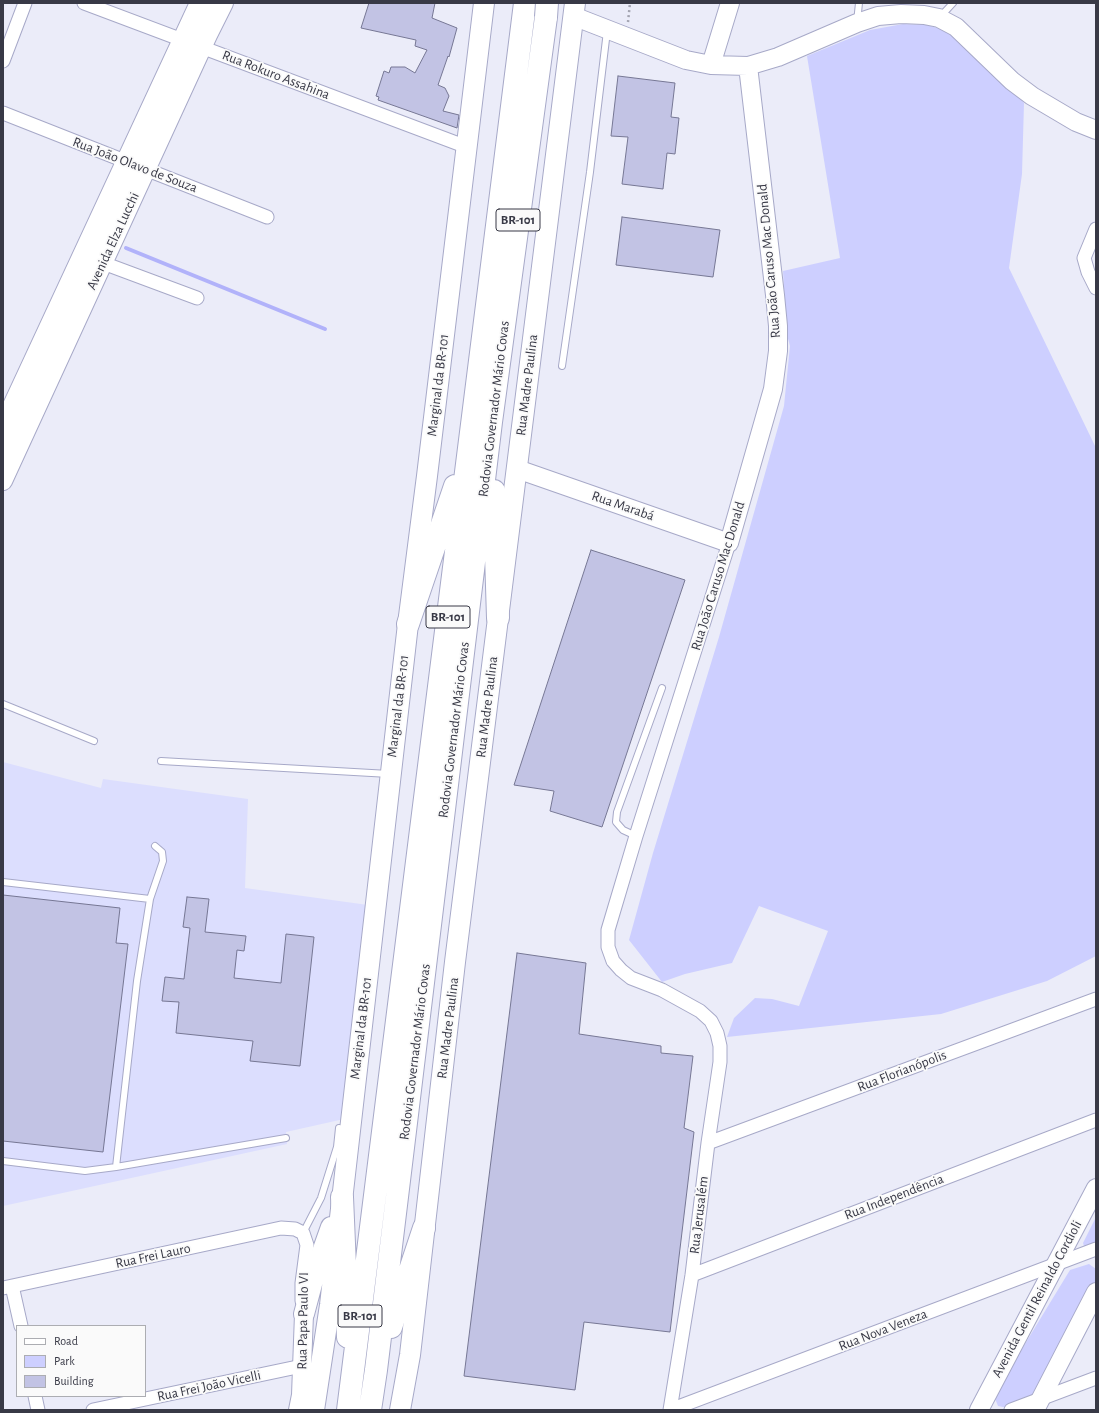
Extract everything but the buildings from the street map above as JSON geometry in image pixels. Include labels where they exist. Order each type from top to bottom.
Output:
[{"type":"highway","name":"Rodovia Governador Mário Covas","points":[[370,1410],[491,422],[537,8]]},
{"type":"highway","name":"Rodovia Governador Mário Covas","points":[[348,1410],[352,1388],[470,443],[537,8]]},
{"type":"highway","points":[[491,422],[498,618]]},
{"type":"highway","points":[[408,624],[470,443]]},
{"type":"highway","points":[[342,1196],[346,1319],[352,1388]]},
{"type":"highway","points":[[376,1370],[424,1228]]},
{"type":"main road","name":"Avenida Elza Lucchi","points":[[192,43],[199,3]]},
{"type":"main road","name":"Avenida Elza Lucchi","points":[[3,425],[135,165],[192,43],[224,3]]},
{"type":"main road","points":[[711,65],[730,3]]},
{"type":"main road","name":"Marginal da BR-101","points":[[314,1410],[330,1305],[408,624],[486,5]]},
{"type":"main road","points":[[537,8],[574,10],[607,30],[686,60],[711,65],[748,66],[778,57],[857,23],[878,16],[901,14],[924,15],[939,18],[956,27],[1012,81],[1032,96],[1076,122],[1096,130]]},
{"type":"main road","name":"Rua Madre Paulina","points":[[400,1410],[410,1355],[455,962],[574,10]]},
{"type":"main road","name":"Rua João Caruso Mac Donald","points":[[729,543],[771,396],[778,351],[775,296],[748,66]]},
{"type":"main road","name":"Avenida Elza Lucchi","points":[[3,481],[103,263],[135,165]]},
{"type":"main road","name":"Rua Marabá","points":[[517,469],[729,543]]},
{"type":"main road","name":"Avenida Gentil Reinaldo Cordioli","points":[[979,1410],[1096,1188]]},
{"type":"main road","points":[[304,1314],[316,1269],[342,1196]]},
{"type":"main road","points":[[1038,1404],[1096,1292]]},
{"type":"main road","name":"Rua Papa Paulo VI","points":[[298,1410],[301,1395],[304,1314]]},
{"type":"street","points":[[3,61],[25,3]]},
{"type":"street","name":"Rua Rokuro Assahina","points":[[84,3],[467,147]]},
{"type":"street","points":[[192,43],[209,3]]},
{"type":"street","name":"Rua João Olavo de Souza","points":[[3,114],[267,217]]},
{"type":"street","points":[[3,451],[135,165]]},
{"type":"street","points":[[1095,236],[1084,258],[1088,272],[1096,288]]},
{"type":"street","points":[[103,263],[197,298]]},
{"type":"street","name":"Rua João Caruso Mac Donald","points":[[712,1021],[690,1004],[662,990],[631,978],[621,970],[613,961],[608,947],[608,930],[636,836],[729,543]]},
{"type":"street","name":"Rua Florianópolis","points":[[708,1143],[1096,999]]},
{"type":"street","name":"Rua Jerusalém","points":[[670,1410],[692,1275],[708,1143],[720,1062],[720,1046],[712,1021]]},
{"type":"street","name":"Rua Independência","points":[[692,1275],[1096,1120]]},
{"type":"street","name":"Rua Frei Lauro","points":[[8,1287],[281,1228],[295,1229],[303,1233]]},
{"type":"street","name":"Rua Papa Paulo VI","points":[[303,1233],[307,1245],[301,1295],[304,1314]]},
{"type":"street","name":"Rua Nova Veneza","points":[[670,1410],[1096,1249]]},
{"type":"street","points":[[8,1287],[21,1325]]},
{"type":"street","name":"Rua Frei João Vicelli","points":[[93,1410],[302,1366]]},
{"type":"street","points":[[1011,1410],[1038,1404],[1096,1378]]},
{"type":"street","points":[[35,1397],[38,1410]]},
{"type":"lane","points":[[857,23],[859,3]]},
{"type":"lane","points":[[939,18],[953,3]]},
{"type":"lane","points":[[562,366],[590,172],[607,30]]},
{"type":"lane","points":[[636,836],[623,830],[616,822],[617,812],[662,688]]},
{"type":"lane","points":[[3,704],[94,741]]},
{"type":"lane","points":[[161,761],[390,774]]},
{"type":"lane","points":[[116,1167],[137,981],[150,899],[163,861],[162,852],[155,846]]},
{"type":"lane","points":[[3,882],[150,899]]},
{"type":"lane","points":[[303,1233],[321,1198],[337,1147],[339,1128]]},
{"type":"lane","points":[[3,1161],[85,1171],[286,1138]]},
{"type":"shaded area","points":[[3,762],[101,788],[103,779],[248,799],[245,888],[368,905],[344,1119],[286,1132],[287,1144],[3,1206]]},
{"type":"green space","points":[[903,24],[926,25],[941,29],[959,38],[1015,91],[1024,103],[1022,174],[1009,268],[1096,448],[1096,956],[1047,981],[941,1014],[727,1037],[734,1018],[755,998],[772,999],[799,1006],[828,931],[759,906],[732,963],[685,974],[662,982],[629,940],[653,853],[719,637],[784,406],[790,346],[787,335],[783,271],[840,258],[807,56],[870,30]]},
{"type":"green space","points":[[1096,1217],[1096,1247],[1090,1249],[1084,1246],[1083,1243]]},
{"type":"green space","points":[[1089,1264],[1096,1269],[1096,1282],[1037,1393],[1008,1408],[998,1406],[994,1396],[1070,1270]]},
{"type":"waterway","points":[[126,248],[325,329]]}]
